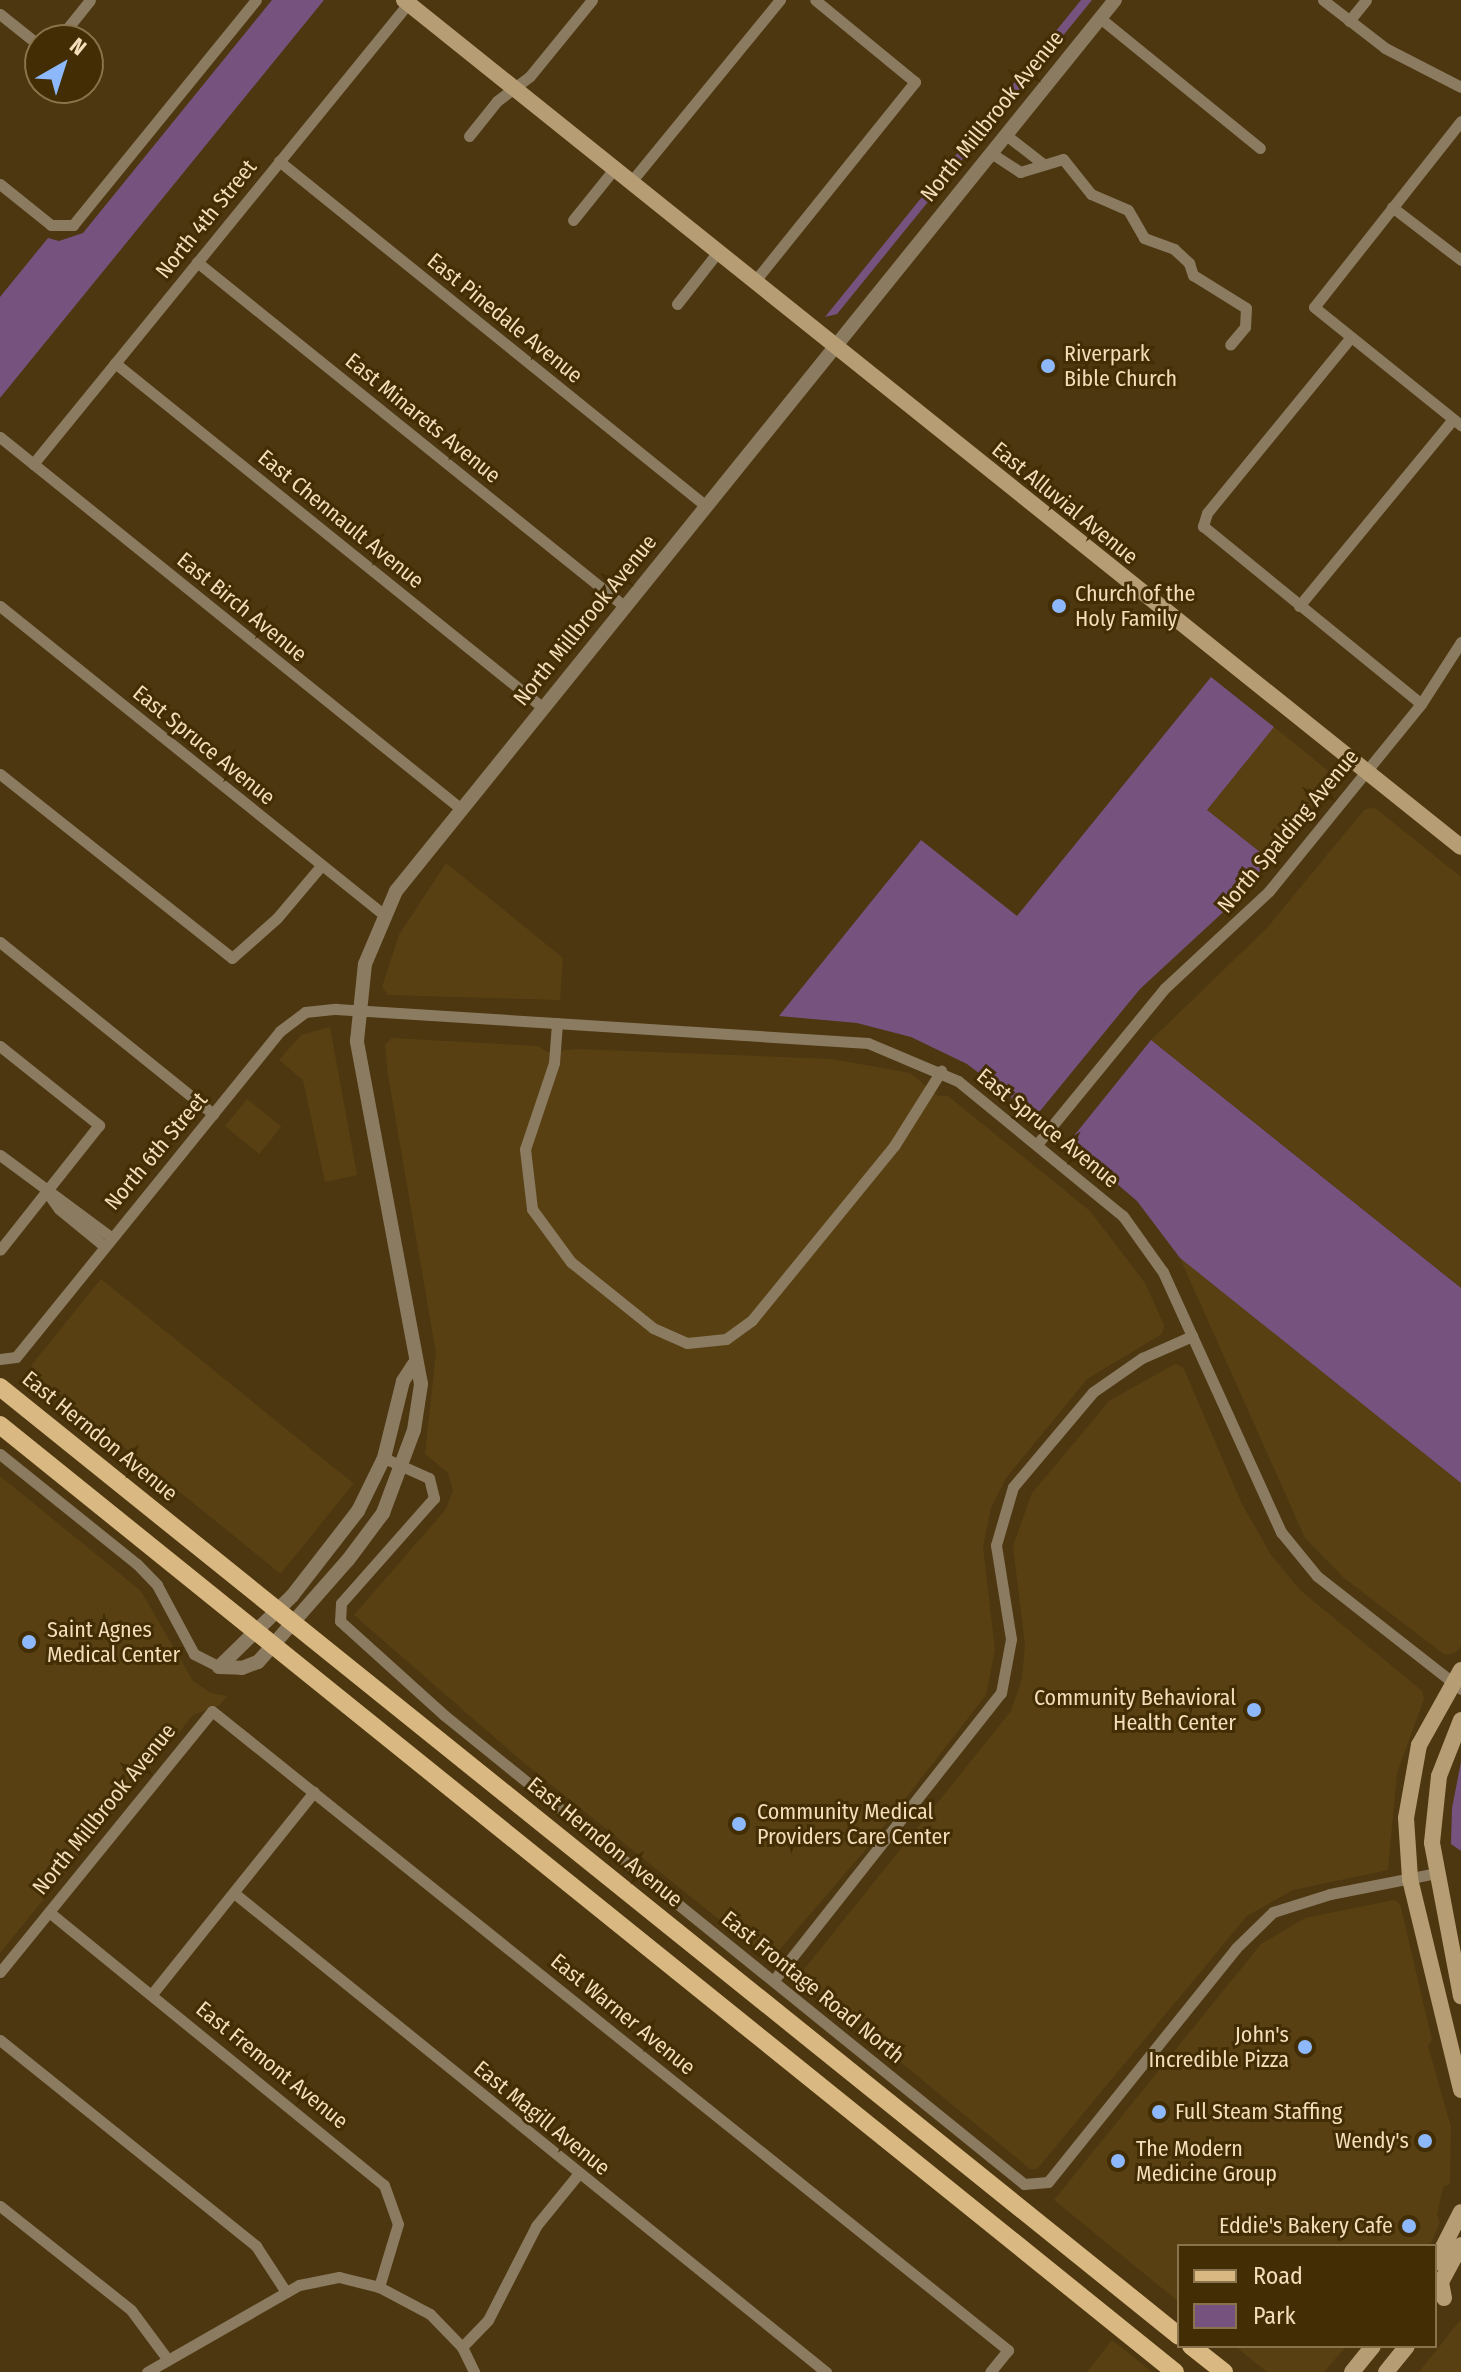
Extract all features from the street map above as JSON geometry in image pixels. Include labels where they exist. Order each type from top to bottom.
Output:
[{"type":"main road","name":"East Alluvial Avenue","points":[[408,1],[717,253],[1461,847]]},
{"type":"main road","name":"East Herndon Avenue","points":[[0,1387],[1177,2334]]},
{"type":"main road","points":[[0,1425],[1175,2372]]},
{"type":"main road","points":[[1458,1681],[1431,1716],[1412,1770],[1406,1818],[1410,1879],[1461,2090]]},
{"type":"main road","points":[[1461,1720],[1439,1776],[1432,1843],[1461,1996]]},
{"type":"main road","points":[[1437,2259],[1461,2212]]},
{"type":"main road","points":[[1440,2304],[1441,2282],[1461,2245]]},
{"type":"main road","points":[[1440,2304],[1461,2269]]},
{"type":"main road","points":[[1194,2348],[1224,2372]]},
{"type":"main road","points":[[1352,2372],[1371,2348]]},
{"type":"main road","points":[[1386,2372],[1405,2348]]},
{"type":"street","points":[[71,24],[90,0]]},
{"type":"street","points":[[0,184],[51,225],[64,227],[80,219],[256,0]]},
{"type":"street","points":[[469,136],[513,89],[530,76],[592,0]]},
{"type":"street","points":[[630,183],[780,0]]},
{"type":"street","points":[[754,282],[915,82],[815,0]]},
{"type":"street","name":"North Millbrook Avenue","points":[[219,1667],[250,1666],[275,1645],[375,1526],[403,1465],[421,1394],[414,1364],[411,1317],[360,1072],[358,1011],[365,964],[384,915],[408,872],[1115,0]]},
{"type":"street","points":[[1323,0],[1385,48],[1461,87]]},
{"type":"street","points":[[1349,21],[1366,0]]},
{"type":"street","name":"North 4th Street","points":[[33,464],[408,1]]},
{"type":"street","points":[[0,14],[24,33]]},
{"type":"street","points":[[1100,18],[1260,148]]},
{"type":"street","points":[[1299,606],[1457,422],[1314,307],[1461,121]]},
{"type":"street","points":[[1006,135],[1042,163]]},
{"type":"street","points":[[991,153],[1020,172],[1063,159],[1091,194],[1128,210],[1144,238],[1174,249],[1189,263],[1193,275],[1246,308],[1245,327],[1230,345]]},
{"type":"street","name":"East Pinedale Avenue","points":[[279,161],[706,506]]},
{"type":"street","points":[[573,220],[614,169]]},
{"type":"street","points":[[1392,207],[1461,260]]},
{"type":"street","points":[[677,304],[717,253]]},
{"type":"street","name":"East Minarets Avenue","points":[[197,262],[624,606]]},
{"type":"street","points":[[1351,337],[1207,513],[1203,526],[1421,704]]},
{"type":"street","name":"East Chennault Avenue","points":[[115,363],[542,707]]},
{"type":"street","name":"East Birch Avenue","points":[[0,437],[460,808]]},
{"type":"street","name":"East Spruce Avenue","points":[[0,606],[384,915]]},
{"type":"street","name":"North Spalding Avenue","points":[[1038,1143],[1146,1010],[1257,904],[1421,704],[1461,642]]},
{"type":"street","points":[[0,774],[232,958],[277,918],[321,866]]},
{"type":"street","points":[[0,942],[213,1114]]},
{"type":"street","name":"North 6th Street","points":[[4,1360],[25,1348],[291,1020],[317,1009],[358,1011]]},
{"type":"street","name":"East Spruce Avenue","points":[[358,1011],[839,1038],[900,1053],[941,1071],[1038,1143],[1137,1233],[1163,1272],[1269,1514],[1296,1554],[1336,1592],[1458,1681]]},
{"type":"street","points":[[557,1023],[554,1063],[525,1149],[532,1209],[571,1262],[653,1328],[687,1343],[726,1339],[752,1320],[894,1146],[941,1071]]},
{"type":"street","points":[[0,1046],[99,1125],[0,1250]]},
{"type":"street","points":[[0,1155],[108,1242]]},
{"type":"street","points":[[774,1980],[988,1715],[1001,1693],[1011,1639],[996,1545],[1013,1487],[1093,1392],[1142,1358],[1192,1336]]},
{"type":"street","name":"North Millbrook Avenue","points":[[219,1667],[278,1610],[347,1529],[384,1458],[403,1381],[414,1364]]},
{"type":"street","points":[[0,1454],[137,1564],[157,1585],[194,1654],[219,1667]]},
{"type":"street","name":"East Frontage Road North","points":[[384,1458],[429,1478],[434,1498],[341,1603],[340,1621],[444,1715],[1024,2184],[1036,2186],[1048,2182],[1236,1948],[1273,1912],[1330,1894],[1410,1879]]},
{"type":"street","name":"North Millbrook Avenue","points":[[0,1972],[212,1711]]},
{"type":"street","name":"East Warner Avenue","points":[[212,1711],[1008,2350],[990,2372]]},
{"type":"street","points":[[152,1994],[314,1792]]},
{"type":"street","points":[[1410,1879],[1436,1873]]},
{"type":"street","name":"East Magill Avenue","points":[[234,1893],[825,2371]]},
{"type":"street","name":"East Fremont Avenue","points":[[49,1912],[384,2185],[398,2224],[379,2287]]},
{"type":"street","points":[[0,2040],[256,2246],[286,2292]]},
{"type":"street","points":[[462,2347],[488,2320],[536,2226],[579,2173]]},
{"type":"street","points":[[0,2206],[131,2310],[168,2360]]},
{"type":"street","points":[[147,2372],[286,2292],[325,2278],[379,2287],[430,2314],[462,2347],[474,2372]]},
{"type":"shaded area","points":[[1274,727],[1331,773],[1332,783],[1270,860],[1207,810]]},
{"type":"shaded area","points":[[1375,808],[1461,877],[1461,1288],[1151,1040],[1267,928],[1365,809]]},
{"type":"shaded area","points":[[446,863],[563,958],[560,1000],[388,995],[382,987],[399,935]]},
{"type":"shaded area","points":[[330,1027],[357,1175],[325,1182],[303,1080],[279,1060],[301,1035]]},
{"type":"shaded area","points":[[392,1038],[538,1046],[547,1052],[577,1049],[832,1059],[910,1073],[938,1096],[948,1096],[1090,1211],[1145,1283],[1164,1325],[1162,1334],[1087,1379],[1006,1478],[991,1508],[983,1547],[995,1650],[986,1695],[867,1848],[774,1956],[767,1958],[524,1763],[354,1615],[446,1509],[453,1491],[448,1473],[425,1454],[436,1353],[388,1075],[385,1045]]},
{"type":"shaded area","points":[[247,1099],[281,1127],[259,1154],[225,1126]]},
{"type":"shaded area","points":[[1180,1258],[1461,1483],[1461,1646],[1455,1653],[1445,1655],[1344,1578],[1305,1538]]},
{"type":"shaded area","points":[[101,1279],[354,1484],[281,1574],[28,1369]]},
{"type":"shaded area","points":[[1175,1364],[1183,1367],[1241,1502],[1271,1555],[1300,1590],[1422,1691],[1424,1699],[1397,1773],[1388,1870],[1293,1890],[1247,1916],[1037,2169],[1030,2169],[798,1977],[1011,1711],[1022,1679],[1025,1645],[1013,1546],[1032,1493],[1109,1401]]},
{"type":"shaded area","points":[[0,1476],[141,1591],[193,1681],[211,1693],[227,1696],[220,1705],[193,1715],[0,1953]]},
{"type":"shaded area","points":[[1394,1900],[1400,1904],[1432,2040],[1428,2046],[1451,2127],[1450,2184],[1443,2187],[1437,2215],[1440,2222],[1430,2244],[1177,2244],[1177,2300],[1054,2200],[1261,1944],[1305,1918]]},
{"type":"shaded area","points":[[1461,2319],[1461,2372],[1419,2372]]},
{"type":"shaded area","points":[[1112,2340],[1152,2372],[1087,2372]]},
{"type":"shaded area","points":[[1237,2348],[1344,2348],[1324,2372],[1267,2372]]},
{"type":"green space","points":[[272,0],[324,0],[0,398],[0,297],[48,238],[59,241],[83,233]]},
{"type":"green space","points":[[1081,0],[1092,0],[837,314],[825,317]]},
{"type":"green space","points":[[1211,677],[1274,727],[1207,810],[1270,860],[1233,903],[1140,989],[1040,1111],[1030,1112],[967,1064],[911,1037],[857,1023],[779,1016],[921,840],[1017,916]]},
{"type":"green space","points":[[1151,1040],[1461,1288],[1461,1483],[1180,1258],[1137,1201],[1074,1147],[1073,1137]]},
{"type":"green space","points":[[1461,1762],[1461,1851],[1451,1844],[1452,1808]]},
{"type":"place","name":"Riverpark Bible Church","points":[[1048,366]]},
{"type":"place","name":"Church of the Holy Family","points":[[1059,606]]},
{"type":"place","name":"Saint Agnes Medical Center","points":[[29,1642]]},
{"type":"place","name":"Community Behavioral Health Center","points":[[1254,1710]]},
{"type":"place","name":"Community Medical Providers Care Center","points":[[739,1824]]},
{"type":"place","name":"John's Incredible Pizza","points":[[1305,2047]]},
{"type":"place","name":"Full Steam Staffing","points":[[1159,2112]]},
{"type":"place","name":"Wendy's","points":[[1425,2141]]},
{"type":"place","name":"The Modern Medicine Group","points":[[1118,2161]]},
{"type":"place","name":"Eddie's Bakery Cafe","points":[[1409,2226]]}]
